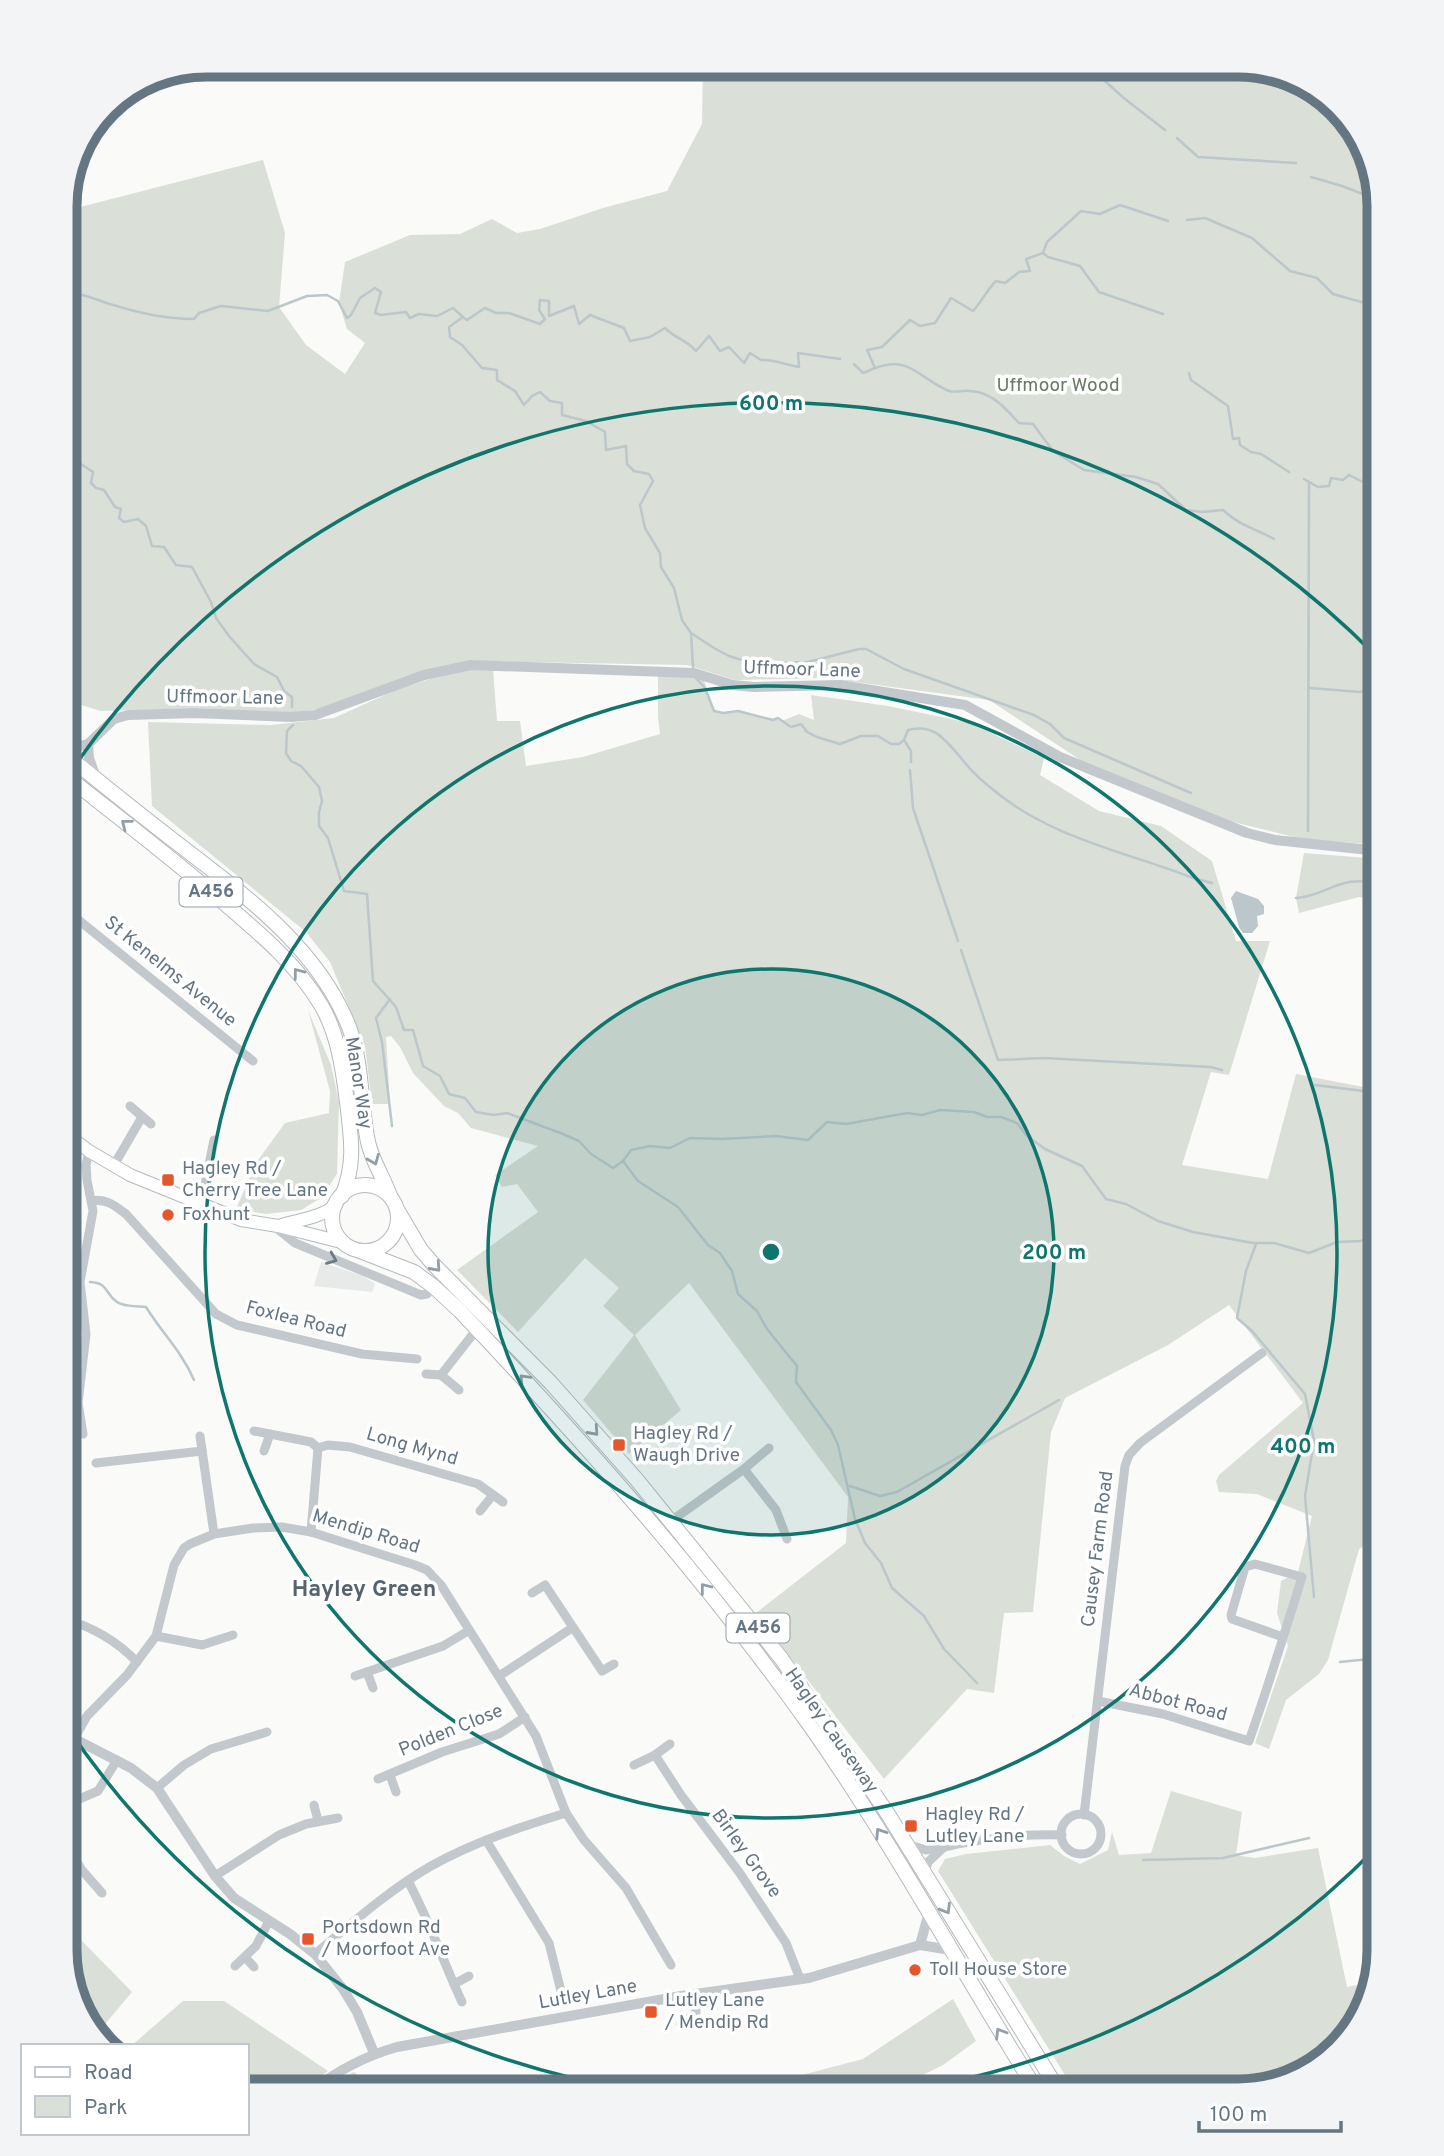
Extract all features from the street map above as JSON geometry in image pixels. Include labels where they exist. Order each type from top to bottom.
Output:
[{"type":"highway","name":"Manor Way","points":[[77,763],[260,910],[322,975],[349,1028],[362,1085],[368,1143],[390,1196]]},
{"type":"highway","name":"Manor Way","points":[[77,784],[250,925],[295,968],[322,1007],[342,1064],[350,1130],[352,1160],[349,1180],[339,1200]]},
{"type":"highway","points":[[339,1200],[355,1187],[368,1185],[390,1196]]},
{"type":"highway","name":"A456","points":[[390,1196],[397,1211]]},
{"type":"highway","name":"A456","points":[[339,1200],[332,1219],[333,1229],[341,1242],[360,1251]]},
{"type":"highway","points":[[360,1251],[384,1245],[391,1238],[397,1224],[397,1211]]},
{"type":"highway","name":"Hagley Causeway","points":[[397,1211],[421,1250],[551,1383],[671,1521],[781,1658],[908,1844],[1052,2079]]},
{"type":"highway","name":"Hagley Causeway","points":[[360,1251],[414,1272],[433,1286],[477,1329],[626,1491],[703,1584],[811,1727],[929,1912],[1030,2079]]},
{"type":"main road","points":[[77,1142],[89,1152],[161,1189],[241,1220],[341,1242]]},
{"type":"main road","points":[[276,1226],[329,1211],[339,1200]]},
{"type":"street","name":"Uffmoor Lane","points":[[88,744],[114,719],[128,715],[315,715],[424,675],[471,665],[694,673],[733,685],[754,687],[840,685],[965,705],[1060,757],[1247,833],[1275,840],[1367,850]]},
{"type":"street","points":[[77,747],[88,744],[93,771],[98,780]]},
{"type":"street","name":"St Kenelms Avenue","points":[[77,919],[253,1061]]},
{"type":"street","points":[[130,1106],[151,1124]]},
{"type":"street","points":[[114,1165],[142,1117]]},
{"type":"street","points":[[201,1204],[214,1140]]},
{"type":"street","points":[[83,1434],[78,1403],[86,1334],[80,1282],[93,1211],[86,1172],[89,1152]]},
{"type":"street","name":"Foxlea Road","points":[[92,1201],[100,1199],[109,1202],[126,1214],[216,1314],[237,1325],[362,1354],[416,1359]]},
{"type":"street","points":[[276,1226],[295,1243],[421,1295],[427,1294],[433,1286]]},
{"type":"street","points":[[441,1375],[477,1329]]},
{"type":"street","name":"Causey Farm Road","points":[[1084,1815],[1122,1478],[1129,1455],[1140,1443],[1262,1353]]},
{"type":"street","points":[[426,1374],[441,1375],[459,1390]]},
{"type":"street","name":"Long Mynd","points":[[254,1431],[311,1442],[318,1448],[328,1445],[350,1447],[372,1453],[478,1484],[503,1502]]},
{"type":"street","points":[[264,1451],[270,1434]]},
{"type":"street","points":[[200,1436],[214,1534]]},
{"type":"street","points":[[311,1532],[318,1448]]},
{"type":"street","points":[[671,1521],[769,1448]]},
{"type":"street","points":[[96,1463],[202,1451]]},
{"type":"street","points":[[744,1469],[776,1510],[787,1539]]},
{"type":"street","points":[[480,1511],[493,1494]]},
{"type":"street","name":"Mendip Road","points":[[77,1728],[127,1675],[156,1636],[178,1556],[190,1544],[214,1534],[273,1526],[311,1532],[427,1570],[441,1585],[525,1717],[540,1746],[566,1813],[584,1840],[626,1888],[671,1965]]},
{"type":"street","points":[[1255,1563],[1302,1577],[1283,1637],[1233,1619],[1231,1615],[1242,1574],[1250,1564],[1255,1563]]},
{"type":"street","points":[[532,1593],[545,1585],[602,1671],[614,1664]]},
{"type":"street","points":[[77,1623],[124,1648],[137,1661]]},
{"type":"street","points":[[499,1676],[572,1628]]},
{"type":"street","points":[[355,1676],[443,1646],[468,1631]]},
{"type":"street","points":[[156,1636],[202,1645],[233,1635]]},
{"type":"street","name":"Abbot Road","points":[[1098,1701],[1163,1714],[1249,1741],[1283,1637]]},
{"type":"street","points":[[367,1672],[373,1688]]},
{"type":"street","name":"Polden Close","points":[[378,1779],[442,1752],[499,1734],[525,1717]]},
{"type":"street","points":[[157,1788],[184,1765],[211,1749],[267,1732]]},
{"type":"street","points":[[77,1741],[145,1776],[157,1788],[215,1876],[234,1898],[315,1954],[344,1989],[374,2053]]},
{"type":"street","points":[[634,1765],[670,1744]]},
{"type":"street","name":"Birley Grove","points":[[655,1755],[786,1942],[800,1979]]},
{"type":"street","points":[[77,1800],[98,1791],[117,1760]]},
{"type":"street","name":"Polden Close","points":[[390,1775],[396,1792]]},
{"type":"street","points":[[314,1805],[318,1821]]},
{"type":"street","points":[[315,1954],[408,1881],[455,1854],[486,1839],[566,1813]]},
{"type":"street","points":[[1084,1815],[1097,1822],[1101,1839],[1093,1850],[1073,1853],[1066,1847],[1061,1830],[1072,1816],[1084,1815]]},
{"type":"street","points":[[215,1876],[279,1835],[318,1821],[338,1818]]},
{"type":"street","points":[[908,1844],[918,1850],[926,1850],[1037,1834],[1062,1835]]},
{"type":"street","points":[[486,1839],[549,1943],[564,2003]]},
{"type":"street","points":[[925,1872],[928,1862],[944,1847]]},
{"type":"street","points":[[77,1862],[102,1893]]},
{"type":"street","points":[[408,1881],[461,2001]]},
{"type":"street","points":[[920,1945],[929,1912]]},
{"type":"street","points":[[235,1966],[256,1946],[269,1921]]},
{"type":"street","name":"Lutley Lane","points":[[329,2079],[374,2053],[458,2035],[695,1994],[800,1979],[920,1945],[951,1950]]},
{"type":"street","points":[[245,1957],[254,1966]]},
{"type":"street","points":[[453,1984],[469,1976]]},
{"type":"street","points":[[681,2024],[696,2013],[695,1994]]},
{"type":"shaded area","points":[[1236,891],[1258,899],[1264,906],[1264,914],[1257,916],[1258,926],[1252,933],[1243,933],[1239,927],[1231,898]]},
{"type":"shaded area","points":[[321,1262],[363,1276],[375,1284],[372,1292],[314,1286]]},
{"type":"green space","name":"Uffmoor Wood","points":[[703,77],[1246,77],[1287,87],[1317,104],[1329,115],[1350,142],[1357,157],[1363,173],[1367,206],[1367,844],[1302,839],[1221,819],[1082,761],[989,700],[825,678],[735,680],[687,665],[469,661],[323,708],[294,713],[198,708],[101,711],[77,704],[77,208],[263,160],[285,233],[279,307],[306,345],[345,374],[365,343],[347,329],[339,303],[345,262],[410,235],[460,234],[492,219],[517,233],[540,229],[667,191],[702,124]]},
{"type":"green space","points":[[493,669],[497,721],[520,721],[526,766],[583,757],[660,734],[658,676],[693,675],[704,680],[714,711],[723,713],[738,711],[782,721],[799,714],[814,720],[811,695],[888,706],[970,723],[1044,758],[1040,775],[1099,811],[1161,826],[1212,861],[1236,941],[1270,941],[1229,1075],[1211,1072],[1182,1165],[1268,1179],[1296,1074],[1367,1088],[1367,1544],[1359,1549],[1328,1660],[1319,1674],[1286,1700],[1269,1749],[1255,1743],[1288,1646],[1277,1613],[1281,1581],[1298,1572],[1312,1516],[1257,1494],[1219,1492],[1216,1481],[1219,1475],[1303,1403],[1229,1305],[1168,1345],[1065,1398],[1051,1432],[1033,1612],[1004,1613],[994,1693],[967,1689],[884,1779],[756,1613],[846,1543],[848,1497],[689,1283],[635,1335],[681,1410],[629,1454],[583,1400],[634,1335],[603,1306],[619,1288],[585,1258],[518,1332],[457,1270],[538,1212],[517,1184],[502,1187],[495,1175],[538,1146],[471,1128],[458,1113],[444,1106],[413,1073],[400,1047],[391,1036],[386,1037],[390,1104],[372,1104],[365,1046],[330,962],[306,932],[152,806],[148,722],[271,725],[334,718],[396,690],[467,670]]},
{"type":"green space","points":[[1304,853],[1367,858],[1367,898],[1359,897],[1299,913],[1296,898]]},
{"type":"green space","points":[[308,1010],[331,1065],[339,1102],[337,1174],[321,1198],[301,1210],[266,1214],[236,1209],[256,1163],[285,1123],[329,1113],[330,1091]]},
{"type":"green space","points":[[1171,1791],[1242,1812],[1236,1855],[1255,1858],[1318,1848],[1347,1987],[1363,1984],[1350,2014],[1340,2029],[1317,2052],[1287,2069],[1255,2078],[1068,2079],[938,1871],[945,1859],[966,1854],[1050,1845],[1080,1864],[1108,1850],[1112,1832],[1119,1855],[1151,1853]]},
{"type":"green space","points":[[77,1939],[132,1992],[103,2027],[81,1983]]},
{"type":"green space","points":[[953,1999],[976,2041],[943,2065],[914,2079],[786,2079],[863,2059]]},
{"type":"green space","points":[[183,2001],[224,2001],[328,2071],[317,2079],[248,2079],[248,2044],[133,2044]]},
{"type":"green space","points":[[354,2072],[362,2079],[340,2079]]},
{"type":"waterway","points":[[1100,77],[1165,130]]},
{"type":"waterway","points":[[1177,138],[1198,157],[1296,163]]},
{"type":"waterway","points":[[1311,177],[1366,195]]},
{"type":"waterway","points":[[854,364],[863,373],[875,368],[867,350],[882,347],[910,320],[920,326],[935,323],[951,298],[973,311],[996,281],[1005,283],[1019,272],[1030,271],[1026,259],[1043,253],[1047,242],[1081,211],[1100,214],[1120,205],[1168,221]]},
{"type":"waterway","points":[[1187,220],[1205,218],[1252,238],[1290,271],[1317,278],[1333,294],[1367,304]]},
{"type":"waterway","points":[[1043,253],[1048,257],[1080,266],[1099,292],[1163,314]]},
{"type":"waterway","points":[[77,294],[143,313],[183,319],[194,319],[199,313],[221,306],[268,311],[307,296],[327,295],[338,301],[347,318],[360,298],[375,288],[381,292],[375,313],[381,315],[406,312],[410,318],[419,314],[437,316],[453,308],[463,317],[449,327],[450,337],[462,345],[482,368],[497,370],[497,380],[515,391],[524,405],[540,392],[550,401],[562,403],[562,415],[586,421],[605,432],[606,450],[626,446],[627,464],[634,471],[649,474],[653,481],[640,505],[645,528],[660,553],[661,567],[674,588],[682,620],[691,633],[714,648],[729,656],[761,666]]},
{"type":"waterway","points":[[464,318],[467,320],[485,308],[540,324],[545,319],[539,310],[540,300],[549,301],[549,316],[574,306],[579,324],[590,315],[624,328],[630,341],[650,337],[665,328],[696,351],[709,336],[720,351],[729,347],[744,363],[750,353],[761,360],[799,367],[798,353],[840,359]]},
{"type":"waterway","points":[[875,368],[898,364],[914,370],[949,391],[985,394],[998,402],[1019,423],[1033,424],[1053,451],[1084,470],[1136,477],[1158,484],[1186,510],[1223,510],[1241,523],[1274,539]]},
{"type":"waterway","points":[[1189,373],[1191,380],[1228,406],[1233,439],[1239,438],[1240,445],[1251,452],[1261,454],[1289,472]]},
{"type":"waterway","points":[[77,462],[93,472],[91,483],[104,490],[115,507],[121,509],[119,518],[124,522],[138,519],[146,526],[152,546],[164,547],[176,565],[192,567],[211,602],[216,618],[254,664],[277,677],[284,691],[292,697],[292,707]]},
{"type":"waterway","points":[[1304,479],[1318,487],[1329,486],[1331,478],[1343,480],[1349,475],[1367,484]]},
{"type":"waterway","points":[[1308,831],[1309,482]]},
{"type":"waterway","points":[[691,633],[693,667]]},
{"type":"waterway","points":[[775,663],[808,662],[866,649],[904,669],[1034,715],[1050,724],[1064,738],[1191,793]]},
{"type":"waterway","points":[[696,678],[705,688],[714,711],[738,711],[773,720],[778,718],[791,727],[801,724],[807,732],[840,744],[861,736],[878,736],[891,744],[899,744],[908,730],[917,728],[933,731],[945,740],[986,784],[1041,821],[1065,833],[1212,883]]},
{"type":"waterway","points":[[1310,688],[1360,692],[1367,690]]},
{"type":"waterway","points":[[293,725],[287,731],[286,753],[319,787],[322,801],[319,826],[328,838],[344,891],[367,894],[373,981],[396,1007],[404,1030],[413,1030],[423,1066],[440,1076],[449,1094],[465,1098],[476,1112],[494,1115],[507,1113],[563,1134],[579,1141],[591,1154],[613,1168],[623,1161],[631,1150],[650,1146],[670,1148],[690,1138],[776,1136],[808,1140],[827,1122],[846,1124],[907,1113],[922,1115],[940,1110],[974,1112],[1017,1123],[1026,1135],[1045,1149],[1082,1166],[1106,1199],[1126,1204],[1158,1221],[1193,1232],[1253,1243],[1274,1243],[1309,1253],[1337,1242],[1367,1238]]},
{"type":"waterway","points":[[904,740],[911,751],[911,762]]},
{"type":"waterway","points":[[910,770],[913,808],[958,941]]},
{"type":"waterway","points":[[1296,898],[1345,883],[1367,882]]},
{"type":"waterway","points":[[961,950],[998,1060],[1044,1058],[1211,1067],[1222,1070]]},
{"type":"waterway","points":[[390,999],[376,1018],[382,1042],[392,1126]]},
{"type":"waterway","points":[[1315,1085],[1367,1092]]},
{"type":"waterway","points":[[623,1161],[638,1181],[678,1207],[708,1245],[720,1253],[732,1271],[738,1294],[757,1311],[767,1329],[797,1366],[796,1382],[831,1430],[838,1445],[855,1519],[865,1543],[881,1563],[892,1588],[924,1616],[944,1649],[977,1683]]},
{"type":"waterway","points":[[1256,1244],[1246,1271],[1237,1318],[1252,1331],[1305,1394],[1314,1441],[1305,1496],[1314,1597]]},
{"type":"waterway","points":[[90,1282],[103,1286],[120,1304],[146,1307],[184,1360],[194,1380]]},
{"type":"waterway","points":[[850,1486],[880,1496],[897,1492],[1059,1400]]},
{"type":"waterway","points":[[1340,1662],[1367,1659]]},
{"type":"waterway","points":[[1143,1860],[1223,1858],[1309,1838]]},
{"type":"place","name":"Hagley Rd / Cherry Tree Lane","points":[[168,1180]]},
{"type":"place","name":"Foxhunt","points":[[168,1215]]},
{"type":"place","name":"Hagley Rd / Waugh Drive","points":[[619,1445]]},
{"type":"place","name":"Hagley Rd / Lutley Lane","points":[[911,1826]]},
{"type":"place","name":"Portsdown Rd / Moorfoot Ave","points":[[308,1939]]},
{"type":"place","name":"Toll House Store","points":[[915,1970]]},
{"type":"place","name":"Lutley Lane / Mendip Rd","points":[[651,2012]]},
{"type":"district","name":"Hayley Green","points":[[364,1590]]}]
